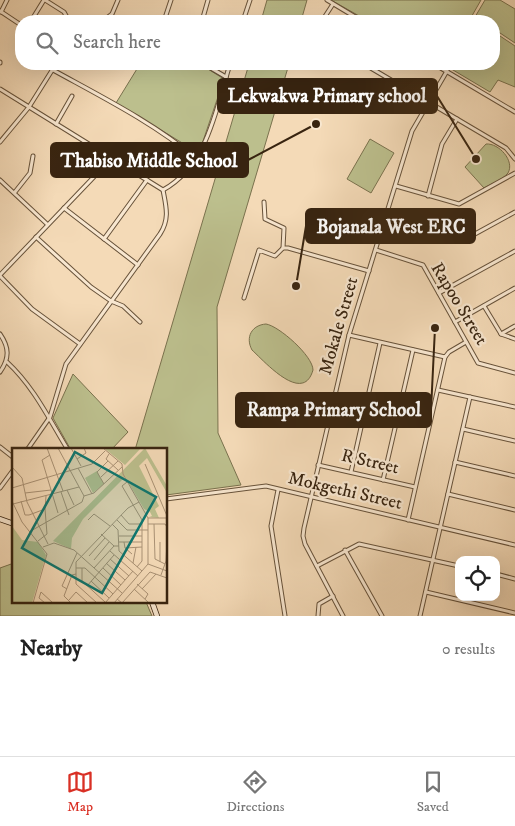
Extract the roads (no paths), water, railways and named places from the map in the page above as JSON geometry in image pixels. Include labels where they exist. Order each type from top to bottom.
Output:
[{"type":"street","points":[[7,0],[0,12],[15,21]]},
{"type":"street","points":[[35,15],[44,0],[64,12],[66,15]]},
{"type":"street","points":[[111,15],[118,0]]},
{"type":"street","points":[[166,15],[171,0]]},
{"type":"street","points":[[204,15],[208,0]]},
{"type":"street","points":[[245,15],[250,0]]},
{"type":"street","points":[[327,0],[352,15]]},
{"type":"street","points":[[326,15],[333,4]]},
{"type":"street","points":[[0,142],[29,108],[52,70],[114,103],[197,159]]},
{"type":"street","points":[[214,70],[226,77]]},
{"type":"street","points":[[163,190],[174,183],[197,159],[203,148],[228,70]]},
{"type":"street","points":[[374,70],[506,148],[515,159]]},
{"type":"street","points":[[447,71],[515,112]]},
{"type":"street","name":"Mokale Street","points":[[343,616],[316,566],[303,536],[349,335],[412,131],[447,71]]},
{"type":"street","points":[[0,89],[163,190],[168,217],[166,225],[65,367],[50,417],[28,448]]},
{"type":"street","points":[[56,124],[72,96]]},
{"type":"street","points":[[428,196],[442,144],[457,119]]},
{"type":"street","points":[[15,192],[30,173],[33,156]]},
{"type":"street","points":[[80,344],[32,309],[0,275],[112,158]]},
{"type":"street","points":[[396,186],[459,204],[515,173]]},
{"type":"street","points":[[0,180],[47,224]]},
{"type":"street","points":[[104,239],[147,180]]},
{"type":"street","points":[[244,298],[258,251],[262,250],[275,256],[283,248],[284,228],[264,218],[264,202]]},
{"type":"street","points":[[64,208],[138,265]]},
{"type":"street","points":[[386,218],[464,240],[515,212]]},
{"type":"street","points":[[36,237],[91,287],[111,302],[123,306],[140,322]]},
{"type":"street","points":[[283,248],[370,271]]},
{"type":"street","name":"Rapoo Street","points":[[376,250],[423,265],[480,365],[515,373]]},
{"type":"street","points":[[439,293],[515,250]]},
{"type":"street","points":[[455,322],[515,288]]},
{"type":"street","points":[[484,306],[501,334],[515,339]]},
{"type":"street","points":[[501,334],[515,326]]},
{"type":"street","points":[[0,334],[8,347],[7,362],[0,372]]},
{"type":"street","points":[[349,335],[445,358]]},
{"type":"street","points":[[408,520],[445,358],[449,352],[466,342]]},
{"type":"street","points":[[351,472],[380,343]]},
{"type":"street","points":[[383,480],[413,350]]},
{"type":"street","points":[[7,362],[26,383],[50,417],[67,448]]},
{"type":"street","points":[[438,390],[515,407]]},
{"type":"street","points":[[420,616],[470,397]]},
{"type":"street","points":[[463,429],[515,441]]},
{"type":"street","points":[[0,447],[12,456]]},
{"type":"street","points":[[455,462],[515,476]]},
{"type":"street","name":"R Street","points":[[318,465],[415,487]]},
{"type":"street","points":[[0,488],[12,472]]},
{"type":"street","name":"Mokgethi Street","points":[[168,497],[258,486],[515,545]]},
{"type":"street","points":[[278,490],[271,526],[285,616]]},
{"type":"street","points":[[448,494],[515,510]]},
{"type":"street","points":[[0,519],[12,523]]},
{"type":"street","points":[[316,566],[345,550],[362,544],[455,565]]},
{"type":"street","points":[[345,550],[381,616]]},
{"type":"street","points":[[500,575],[515,579]]},
{"type":"street","points":[[426,592],[515,613]]},
{"type":"street","points":[[318,616],[319,604],[333,596]]},
{"type":"street","points":[[153,604],[157,616]]},
{"type":"place","name":"Thabiso Middle School","points":[[316,124]]},
{"type":"place","name":"Lekwakwa Primary school","points":[[476,159]]},
{"type":"place","name":"Bojanala West ERC","points":[[296,286]]},
{"type":"place","name":"Rampa Primary School","points":[[435,328]]}]
